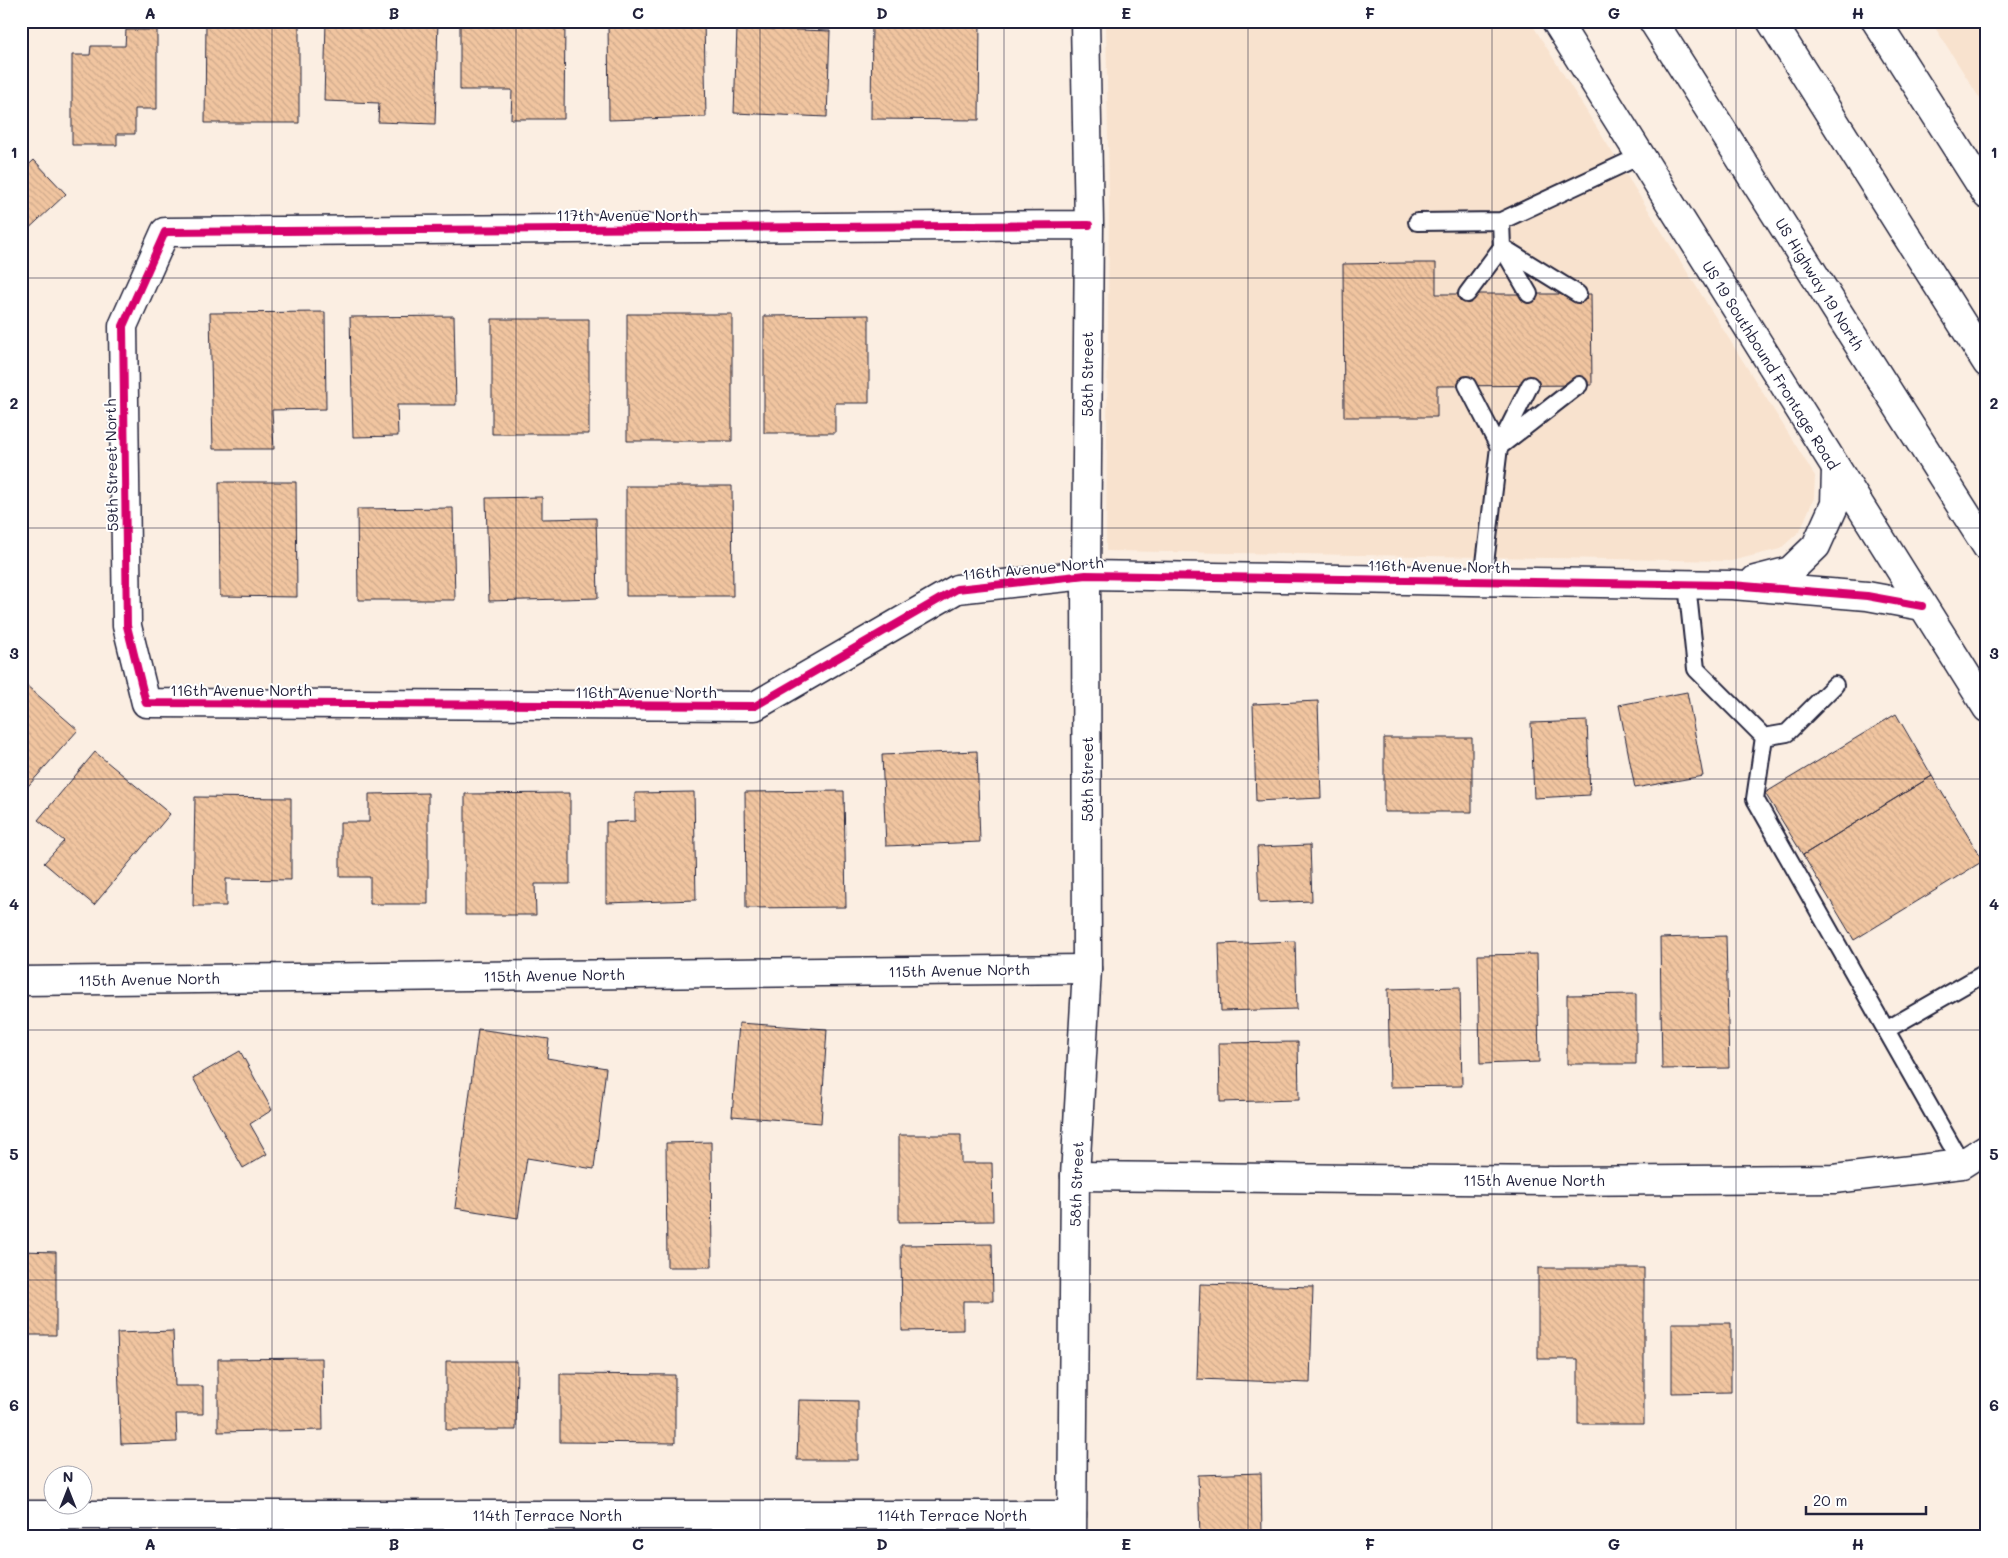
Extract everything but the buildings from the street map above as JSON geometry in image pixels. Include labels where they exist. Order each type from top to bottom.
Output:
[{"type":"main road","name":"58th Street","points":[[1072,1526],[1075,1176],[1087,969],[1086,575],[1089,225],[1085,21]]},
{"type":"main road","name":"US 19 Southbound Frontage Road","points":[[1556,21],[1987,708]]},
{"type":"main road","name":"US Highway 19 North","points":[[1654,21],[1987,547]]},
{"type":"main road","points":[[1771,21],[1987,362]]},
{"type":"main road","points":[[1876,21],[1987,195]]},
{"type":"main road","name":"117th Avenue North","points":[[165,232],[1089,225]]},
{"type":"main road","name":"59th Street North","points":[[146,703],[127,626],[123,326],[165,232]]},
{"type":"main road","name":"116th Avenue North","points":[[1732,585],[1790,571],[1816,546],[1835,504],[1836,469]]},
{"type":"main road","name":"116th Avenue North","points":[[146,703],[755,706],[957,589],[1086,575],[1732,585],[1867,596],[1922,606]]},
{"type":"main road","name":"115th Avenue North","points":[[21,981],[1087,969]]},
{"type":"main road","name":"115th Avenue North","points":[[1075,1176],[1554,1181],[1834,1179],[1962,1164],[1987,1148]]},
{"type":"main road","name":"114th Terrace North","points":[[21,1514],[1072,1526]]},
{"type":"lane","points":[[1417,222],[1501,221],[1640,156]]},
{"type":"lane","points":[[1501,221],[1502,247],[1529,294]]},
{"type":"lane","points":[[1468,294],[1502,247]]},
{"type":"lane","points":[[1502,247],[1578,294]]},
{"type":"lane","points":[[1468,385],[1499,447]]},
{"type":"lane","points":[[1483,580],[1499,447],[1530,385]]},
{"type":"lane","points":[[1499,447],[1579,385]]},
{"type":"lane","points":[[1687,584],[1696,669],[1764,736]]},
{"type":"lane","points":[[1764,736],[1787,733],[1835,685]]},
{"type":"lane","points":[[1764,736],[1755,799],[1962,1164]]},
{"type":"lane","points":[[1886,1030],[1987,972]]},
{"type":"shaded area","points":[[21,21],[335,21],[21,26]]},
{"type":"shaded area","points":[[1106,21],[1530,21],[1815,476],[1814,498],[1800,531],[1780,549],[1731,561],[1106,551],[1109,202]]},
{"type":"shaded area","points":[[1931,21],[1987,21],[1987,110]]},
{"type":"cycle path","points":[[1089,225],[165,232],[123,326],[127,626],[146,703],[755,706],[957,589],[1086,575],[1732,585],[1867,596],[1922,606]]}]
